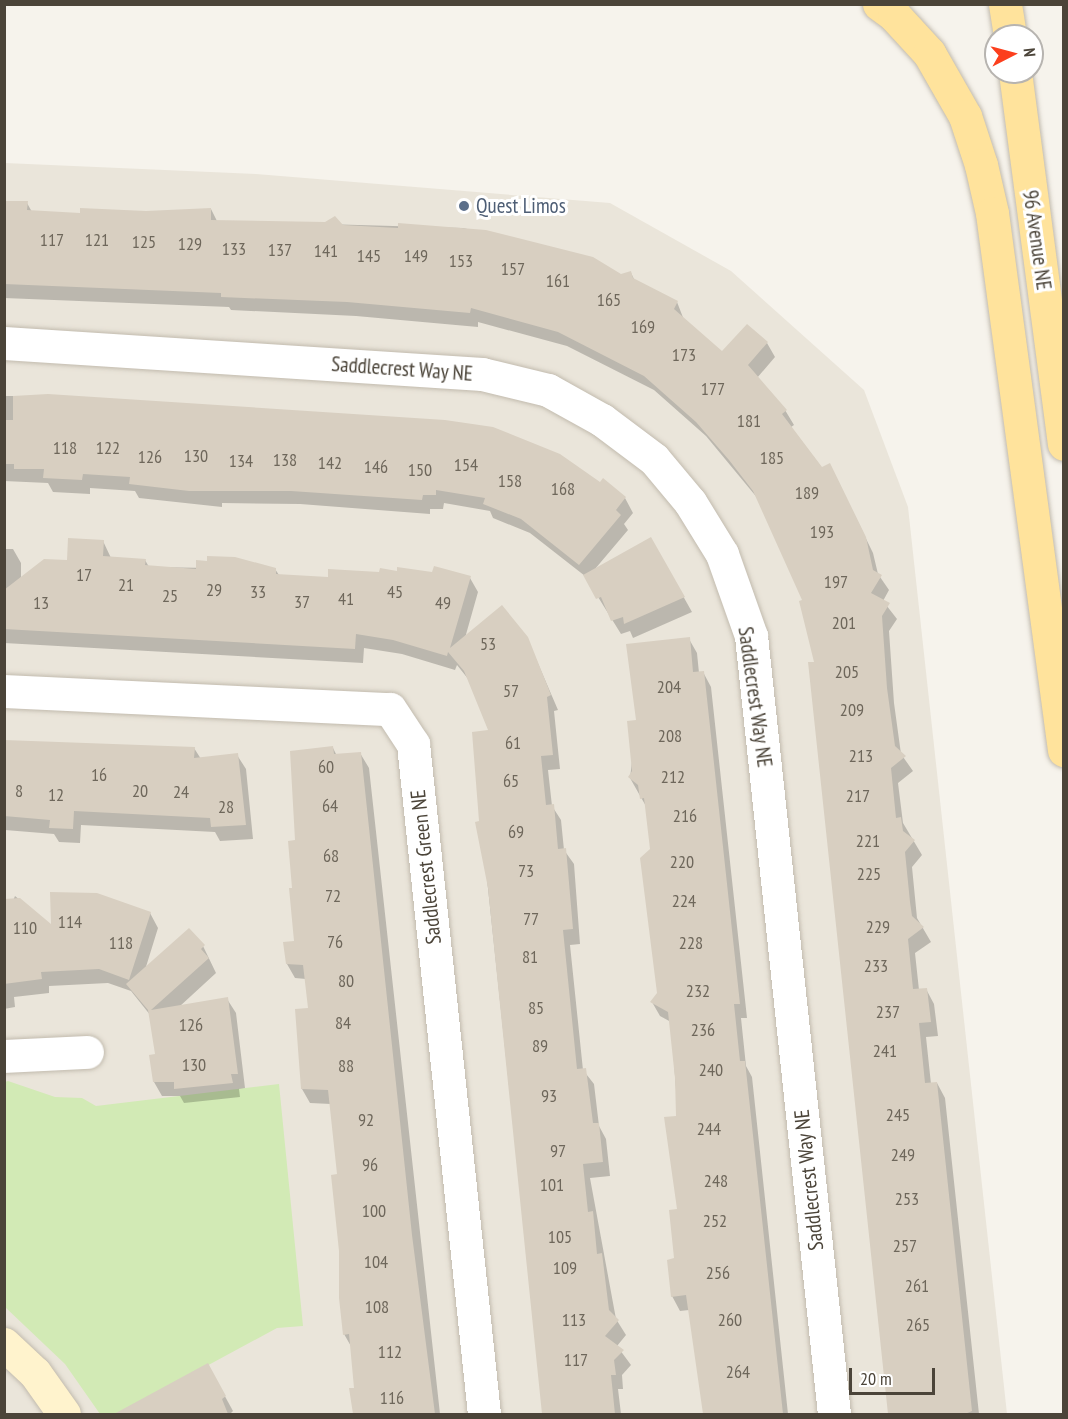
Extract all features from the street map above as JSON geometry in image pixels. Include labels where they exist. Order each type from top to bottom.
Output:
[{"type":"main road","points":[[879,4],[894,15],[929,53],[965,116],[981,165],[992,213],[1064,750]]},
{"type":"main road","points":[[1005,4],[1008,24]]},
{"type":"main road","name":"96 Avenue NE","points":[[1016,84],[1064,444]]},
{"type":"street","name":"Saddlecrest Way NE","points":[[4,343],[482,374],[548,390],[602,420],[654,459],[690,502],[722,554],[751,636],[834,1414]]},
{"type":"street","name":"Saddlecrest Green NE","points":[[4,691],[390,709],[413,744],[484,1414]]},
{"type":"street","points":[[4,1056],[87,1052]]},
{"type":"street","points":[[4,1344],[35,1373],[64,1414]]},
{"type":"shaded area","points":[[5,163],[256,174],[610,203],[731,271],[864,390],[908,507],[1007,1414],[5,1414]]},
{"type":"green space","points":[[8,1081],[55,1097],[82,1098],[96,1106],[279,1084],[303,1326],[277,1328],[118,1414],[100,1414],[65,1364],[5,1307],[5,1082]]},
{"type":"building","points":[[4,201],[28,201],[27,210],[80,213],[80,208],[146,211],[211,208],[211,220],[325,222],[335,216],[343,225],[398,228],[398,223],[486,230],[593,257],[621,274],[631,271],[633,278],[678,301],[674,309],[722,351],[747,324],[768,342],[748,365],[787,410],[782,414],[822,467],[830,463],[866,537],[873,570],[882,575],[871,593],[890,603],[882,616],[887,688],[895,746],[906,756],[891,768],[896,818],[901,817],[903,831],[915,840],[905,852],[910,902],[912,916],[924,927],[908,939],[913,989],[927,988],[931,1022],[919,1023],[925,1083],[937,1082],[972,1411],[965,1414],[888,1414],[808,662],[814,662],[799,601],[802,600],[753,491],[729,460],[696,422],[644,376],[558,332],[471,308],[470,313],[347,302],[221,297],[221,293],[4,284]]},
{"type":"building","points":[[48,394],[445,420],[493,427],[560,454],[600,482],[603,478],[626,497],[616,510],[621,515],[579,565],[521,519],[483,504],[485,498],[436,490],[436,495],[423,495],[422,500],[291,491],[189,491],[129,484],[130,477],[83,474],[82,480],[43,478],[44,469],[14,469],[14,464],[4,464],[4,432],[5,420],[13,420],[13,396]]},
{"type":"building","points":[[651,537],[685,597],[624,624],[623,617],[611,621],[601,597],[596,599],[583,575]]},
{"type":"building","points":[[68,538],[104,540],[103,556],[146,559],[145,565],[196,569],[196,560],[207,561],[207,556],[235,557],[276,568],[276,574],[328,577],[328,569],[379,572],[380,568],[397,571],[397,567],[432,572],[434,566],[471,576],[450,648],[502,605],[528,637],[551,695],[547,697],[553,755],[541,756],[546,805],[554,804],[558,849],[566,848],[573,929],[563,930],[577,1069],[586,1068],[593,1123],[599,1123],[603,1162],[583,1164],[588,1212],[593,1211],[597,1254],[602,1253],[609,1310],[619,1320],[605,1336],[624,1350],[614,1360],[616,1375],[611,1375],[615,1414],[542,1414],[488,888],[475,822],[479,821],[472,732],[488,730],[464,671],[448,652],[447,656],[393,640],[356,634],[355,649],[4,629],[4,590],[44,559],[67,560]]},
{"type":"building","points":[[690,637],[693,672],[704,671],[740,1004],[734,1004],[740,1061],[745,1061],[783,1414],[703,1414],[686,1295],[671,1297],[667,1260],[674,1258],[669,1210],[677,1209],[664,1117],[676,1116],[675,1078],[668,1012],[650,1002],[657,993],[640,858],[650,849],[644,798],[640,799],[638,785],[628,777],[632,771],[627,721],[636,720],[626,644]]},
{"type":"building","points":[[4,740],[195,747],[194,758],[238,753],[246,825],[211,827],[210,818],[74,811],[73,829],[49,828],[50,820],[4,816]]},
{"type":"building","points":[[333,746],[334,754],[361,752],[412,1235],[435,1414],[353,1414],[349,1388],[354,1388],[349,1334],[343,1335],[339,1298],[339,1251],[331,1175],[337,1174],[328,1090],[301,1089],[295,1009],[308,1008],[303,965],[286,964],[283,942],[294,941],[289,888],[292,888],[288,841],[295,840],[290,751]]},
{"type":"building","points":[[50,892],[97,893],[151,912],[129,980],[99,969],[41,972],[42,979],[4,984],[4,899],[20,898],[51,924]]},
{"type":"building","points":[[189,928],[205,945],[201,949],[209,958],[151,1010],[228,997],[238,1074],[231,1074],[233,1083],[174,1089],[174,1082],[153,1082],[149,1055],[155,1054],[148,1010],[126,984]]},
{"type":"building","points":[[208,1363],[226,1396],[222,1399],[228,1414],[114,1414]]},
{"type":"place","name":"Quest Limos","points":[[464,206]]}]
